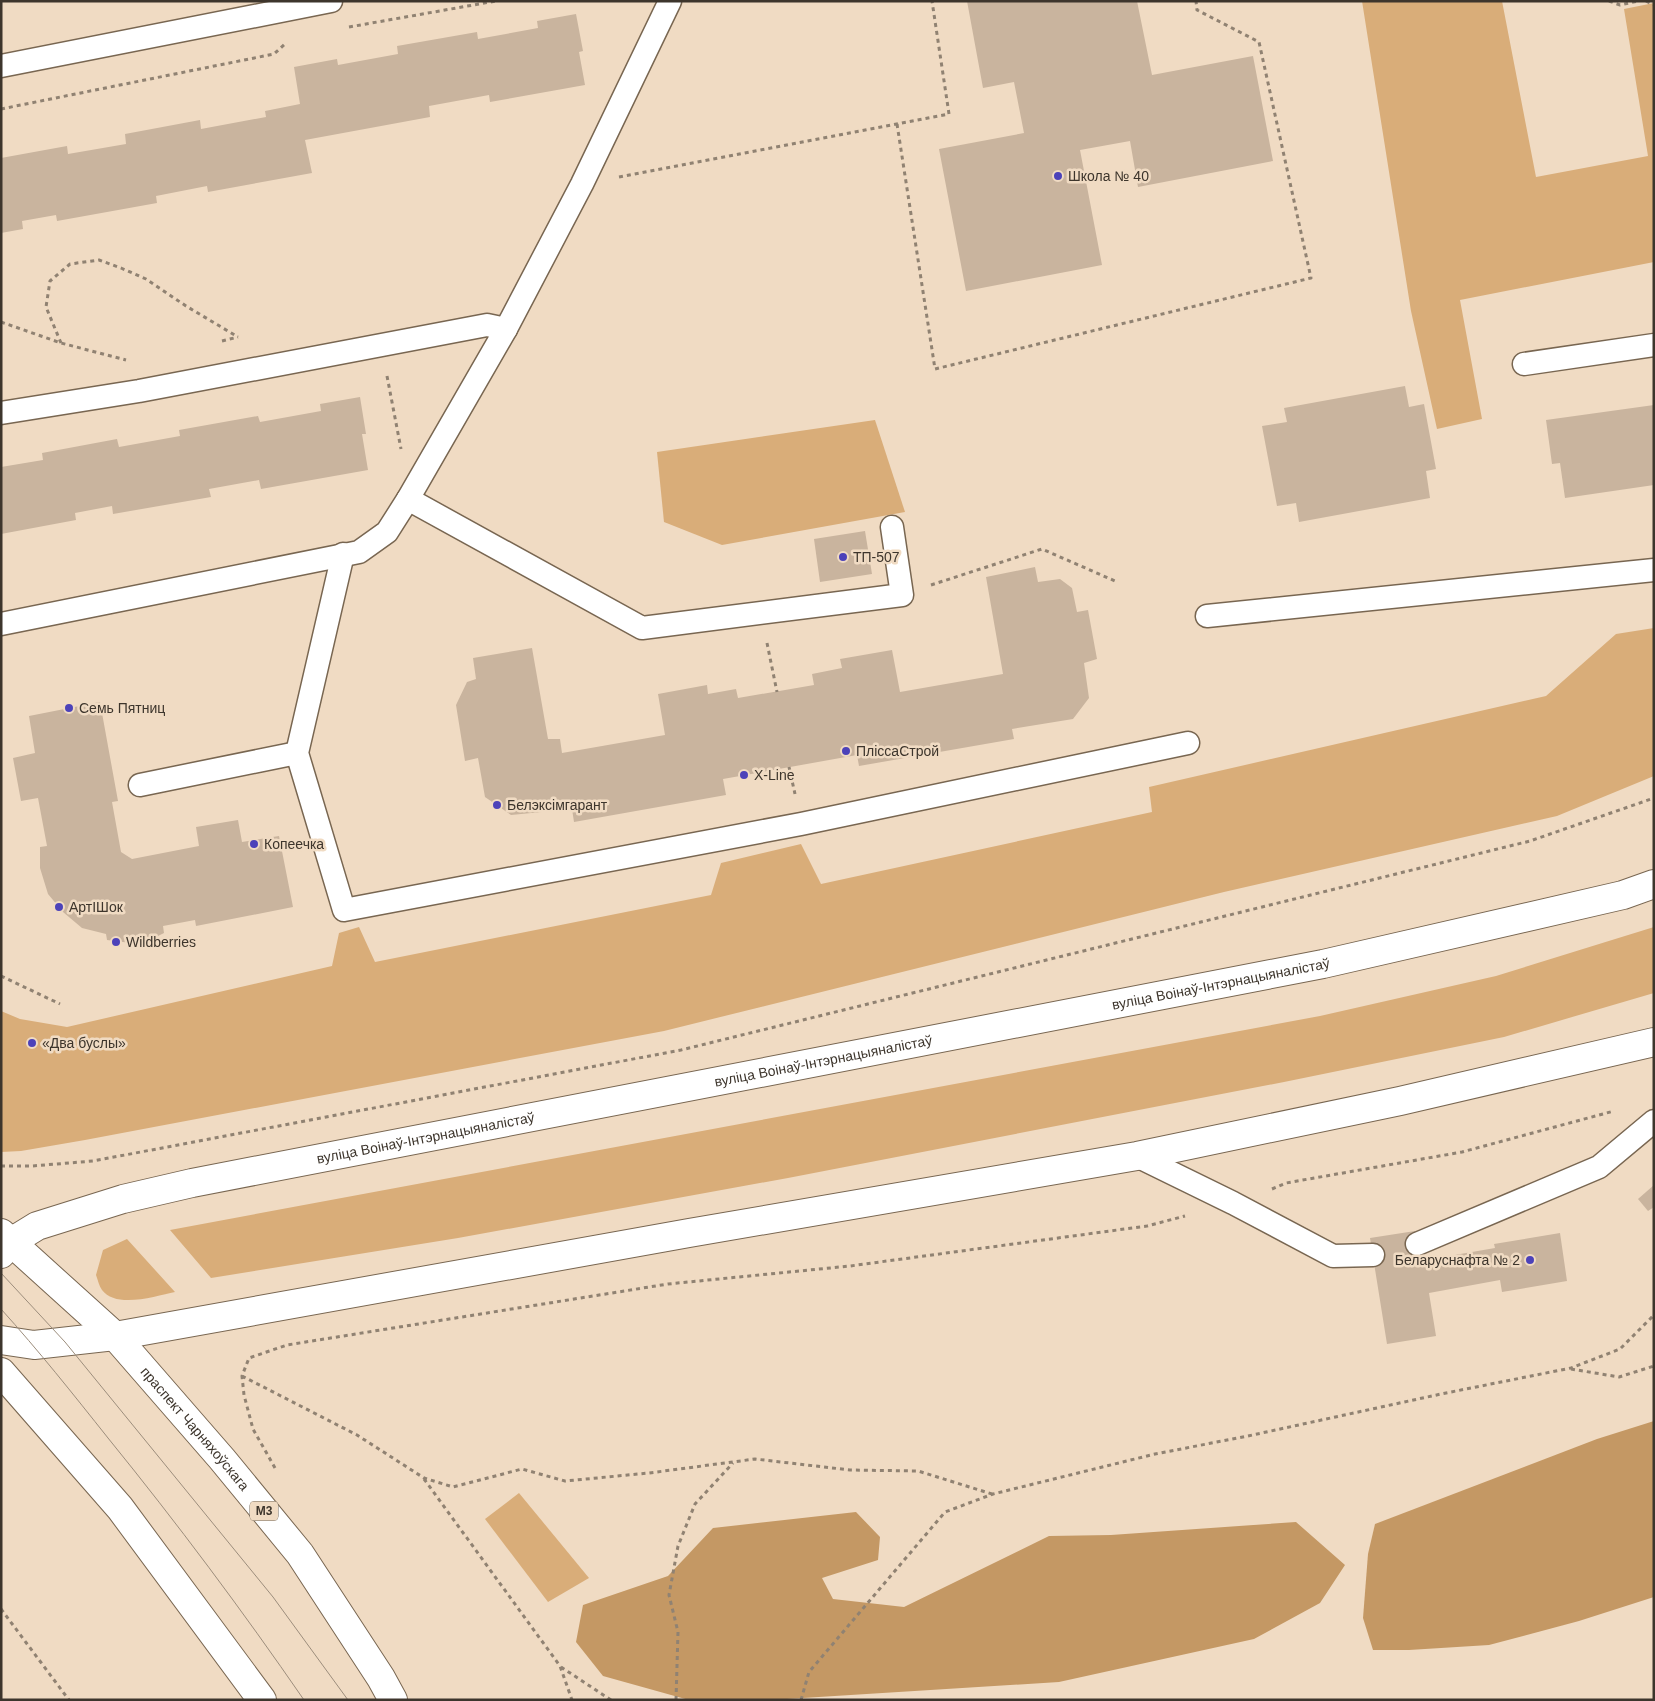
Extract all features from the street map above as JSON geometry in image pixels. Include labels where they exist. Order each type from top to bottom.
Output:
[{"type":"main road","name":"вуліца Воінаў-Інтэрнацыяналістаў","points":[[5,1243],[37,1226],[123,1199],[192,1183],[1323,964],[1623,895],[1654,884]]},
{"type":"main road","points":[[1,1340],[34,1345],[115,1336],[689,1233],[1137,1156],[1400,1101],[1654,1042]]},
{"type":"main road","name":"праспект Чарняхоўскага","points":[[5,1243],[115,1336],[222,1459],[300,1554],[381,1678],[393,1700]]},
{"type":"main road","points":[[1,1372],[120,1508],[262,1700]]},
{"type":"lane","points":[[1,66],[331,1]]},
{"type":"lane","points":[[1,624],[359,552],[387,532],[506,329],[582,184],[670,1]]},
{"type":"lane","points":[[1,413],[139,391],[487,325],[506,329]]},
{"type":"lane","points":[[1524,364],[1654,345]]},
{"type":"lane","points":[[408,499],[642,628],[902,594],[892,527]]},
{"type":"lane","points":[[342,554],[297,753],[344,910],[801,824],[1188,743]]},
{"type":"lane","points":[[1208,616],[1654,570]]},
{"type":"lane","points":[[140,785],[297,753]]},
{"type":"lane","points":[[1417,1244],[1599,1167],[1654,1121]]},
{"type":"lane","points":[[1137,1156],[1233,1203],[1333,1256],[1373,1255]]},
{"type":"path","points":[[340,29],[496,1]]},
{"type":"path","points":[[582,184],[949,114],[932,1]]},
{"type":"path","points":[[897,124],[934,369],[1311,278],[1259,42],[1197,10],[1196,1]]},
{"type":"path","points":[[1609,1],[1620,5],[1638,1]]},
{"type":"path","points":[[1646,1],[1654,5]]},
{"type":"path","points":[[1,109],[274,54],[292,38]]},
{"type":"path","points":[[61,343],[46,307],[50,281],[70,264],[99,260],[146,279],[186,306],[238,337]]},
{"type":"path","points":[[1,322],[61,343],[134,362],[139,391]]},
{"type":"path","points":[[386,372],[402,455]]},
{"type":"path","points":[[902,594],[1042,549],[1115,581]]},
{"type":"path","points":[[761,613],[777,692]]},
{"type":"path","points":[[1,1166],[32,1166],[93,1161],[681,1050],[1530,841],[1654,798]]},
{"type":"path","points":[[1,976],[60,1004]]},
{"type":"path","points":[[244,1395],[242,1376],[249,1358],[287,1345],[668,1284],[850,1266],[1147,1226],[1233,1203],[1286,1183],[1462,1152],[1615,1111]]},
{"type":"path","points":[[802,1700],[809,1672],[945,1512],[992,1494],[1155,1454],[1571,1368],[1620,1349],[1654,1315]]},
{"type":"path","points":[[1571,1368],[1619,1377],[1654,1366]]},
{"type":"path","points":[[242,1376],[357,1435],[424,1478],[453,1487],[522,1469],[565,1481],[649,1473],[754,1459],[850,1470],[918,1471],[992,1494]]},
{"type":"path","points":[[676,1700],[678,1632],[668,1595],[678,1546],[696,1504],[733,1462]]},
{"type":"path","points":[[424,1478],[560,1666],[572,1700]]},
{"type":"path","points":[[1,1609],[69,1700]]},
{"type":"path","points":[[560,1666],[611,1700]]},
{"type":"shaded area","points":[[1362,1],[1502,1],[1536,177],[1648,156],[1624,9],[1654,3],[1654,262],[1460,300],[1482,419],[1437,429],[1411,311]]},
{"type":"shaded area","points":[[875,420],[905,512],[722,545],[664,522],[657,452]]},
{"type":"shaded area","points":[[1654,628],[1654,776],[1557,816],[1224,892],[664,1031],[85,1140],[21,1151],[1,1152],[1,1011],[20,1019],[67,1027],[332,966],[339,933],[359,927],[375,962],[711,895],[721,863],[801,844],[821,884],[1152,812],[1149,787],[1546,696],[1616,634]]},
{"type":"shaded area","points":[[1654,927],[1654,993],[1504,1037],[1284,1082],[788,1178],[458,1238],[211,1278],[170,1230],[1320,1016],[1496,976]]},
{"type":"shaded area","points":[[127,1239],[175,1292],[137,1300],[126,1300],[108,1296],[102,1290],[96,1275],[103,1250]]},
{"type":"shaded area","points":[[1654,1421],[1654,1597],[1579,1621],[1489,1645],[1409,1650],[1373,1650],[1363,1618],[1368,1554],[1375,1524],[1597,1439]]},
{"type":"shaded area","points":[[519,1493],[589,1578],[548,1602],[485,1519]]},
{"type":"shaded area","points":[[856,1512],[880,1537],[878,1560],[822,1578],[833,1599],[904,1607],[1049,1536],[1111,1535],[1296,1522],[1345,1565],[1320,1603],[1254,1639],[1059,1682],[771,1700],[689,1700],[603,1676],[576,1642],[583,1605],[668,1576],[713,1528]]},
{"type":"building","points":[[967,1],[1137,1],[1152,75],[1253,56],[1273,161],[1138,187],[1130,141],[1080,150],[1102,265],[966,291],[939,149],[1024,133],[1014,82],[983,88]]},
{"type":"building","points":[[576,14],[583,51],[579,52],[585,85],[490,102],[489,95],[429,106],[430,117],[305,140],[312,173],[208,192],[207,186],[156,196],[157,203],[57,221],[56,215],[22,221],[23,229],[1,233],[1,158],[67,146],[68,154],[126,144],[125,134],[200,120],[201,129],[266,117],[265,111],[300,104],[294,67],[337,59],[338,65],[398,54],[397,46],[477,32],[478,39],[538,28],[537,21]]},
{"type":"building","points":[[1405,386],[1409,407],[1424,404],[1436,469],[1426,471],[1430,498],[1299,522],[1296,503],[1277,506],[1262,426],[1287,422],[1284,408]]},
{"type":"building","points":[[360,397],[366,434],[362,434],[368,470],[261,489],[259,480],[209,489],[211,497],[113,514],[112,506],[75,513],[76,520],[1,534],[1,467],[43,460],[42,453],[117,439],[119,447],[180,436],[179,430],[258,416],[260,422],[321,411],[320,404]]},
{"type":"building","points":[[1654,405],[1654,485],[1565,498],[1560,463],[1552,464],[1546,420]]},
{"type":"building","name":"ТП-507","points":[[865,531],[872,574],[820,582],[814,539]]},
{"type":"building","points":[[1035,567],[1038,582],[1060,579],[1072,588],[1077,612],[1088,610],[1097,659],[1084,663],[1089,698],[1073,719],[1012,729],[1014,739],[859,766],[857,755],[723,779],[726,795],[574,822],[572,809],[511,815],[485,797],[478,758],[465,761],[456,705],[467,682],[476,679],[473,658],[532,648],[548,739],[560,739],[562,753],[665,735],[658,694],[707,685],[708,694],[736,689],[738,698],[814,685],[812,674],[842,668],[840,659],[892,650],[900,692],[1003,674],[986,577]]},
{"type":"building","points":[[100,702],[118,801],[112,802],[121,852],[132,859],[199,846],[196,827],[238,820],[242,842],[279,836],[293,907],[196,926],[195,920],[163,926],[164,933],[154,938],[131,943],[107,940],[106,934],[82,928],[63,912],[48,894],[40,868],[40,847],[47,846],[38,798],[21,801],[13,758],[35,753],[29,716]]},
{"type":"building","points":[[1654,1185],[1654,1207],[1648,1211],[1638,1199]]},
{"type":"building","points":[[1415,1231],[1420,1261],[1495,1248],[1494,1244],[1560,1233],[1567,1281],[1502,1292],[1500,1280],[1429,1293],[1436,1336],[1387,1344],[1370,1238]]},
{"type":"tram line","points":[[1,1273],[65,1342],[273,1597],[348,1700]]},
{"type":"tram line","points":[[1,1309],[56,1373],[159,1502],[233,1600],[304,1700]]},
{"type":"place","name":"Школа № 40","points":[[1058,176]]},
{"type":"place","name":"ТП-507","points":[[843,557]]},
{"type":"place","name":"Семь Пятниц","points":[[69,708]]},
{"type":"place","name":"ПліссаСтрой","points":[[846,751]]},
{"type":"place","name":"X-Line","points":[[744,775]]},
{"type":"place","name":"Белэксімгарант","points":[[497,805]]},
{"type":"place","name":"Копеечка","points":[[254,844]]},
{"type":"place","name":"АртIШок","points":[[59,907]]},
{"type":"place","name":"Wildberries","points":[[116,942]]},
{"type":"place","name":"«Два буслы»","points":[[32,1043]]},
{"type":"place","name":"Беларуснафта № 2","points":[[1530,1260]]}]
